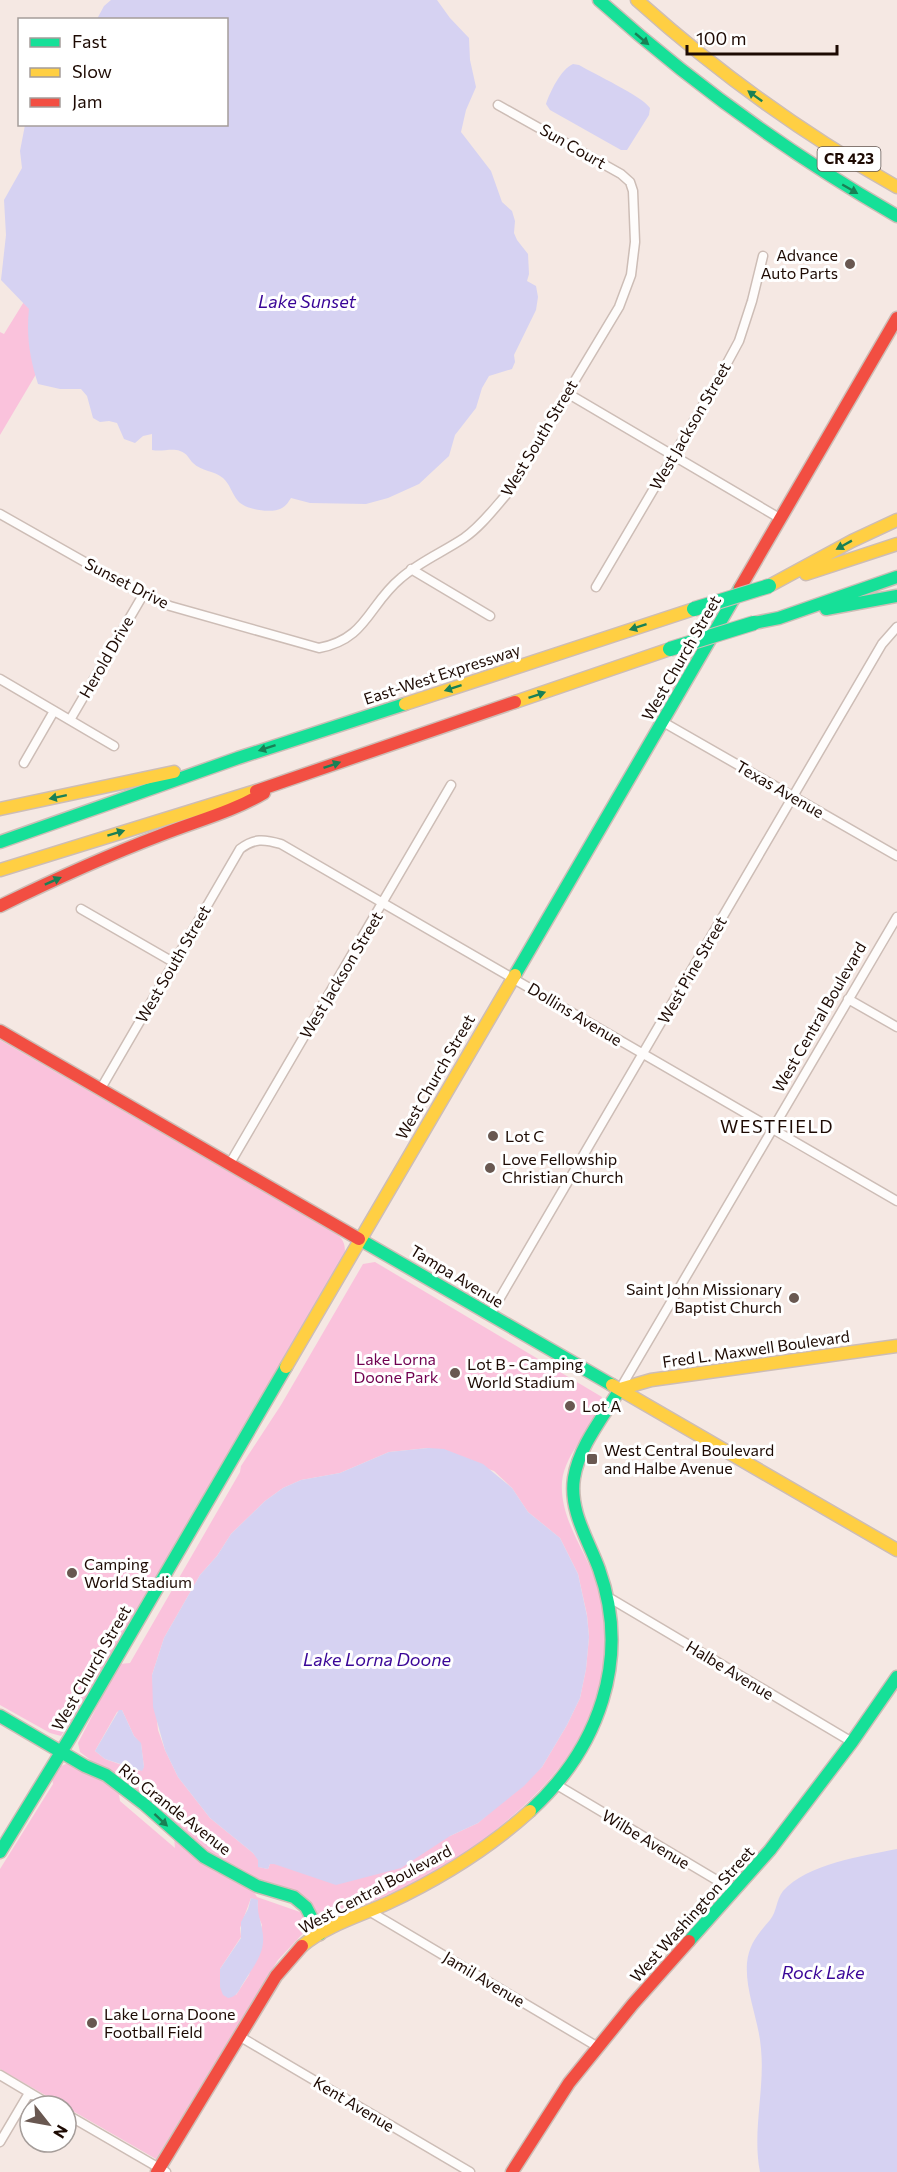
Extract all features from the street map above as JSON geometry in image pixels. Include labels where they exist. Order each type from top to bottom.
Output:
[{"type":"main road","name":"CR 423","points":[[599,0],[674,65],[754,127],[840,184],[897,216]]},
{"type":"main road","name":"CR 423","points":[[637,0],[687,44],[769,106],[840,154],[897,187]]},
{"type":"main road","name":"West Church Street","points":[[0,1852],[62,1752],[897,318]]},
{"type":"main road","points":[[769,586],[852,541],[897,520]]},
{"type":"main road","name":"East-West Expressway","points":[[0,842],[238,758],[897,544]]},
{"type":"main road","points":[[779,618],[897,577]]},
{"type":"main road","points":[[0,870],[277,784],[670,649],[754,623],[897,596]]},
{"type":"main road","points":[[0,809],[238,758]]},
{"type":"main road","points":[[0,906],[84,867],[251,802],[277,784]]},
{"type":"main road","name":"Tampa Avenue","points":[[0,1031],[897,1550]]},
{"type":"main road","name":"Fred L. Maxwell Boulevard","points":[[620,1389],[651,1380],[897,1346]]},
{"type":"main road","name":"West Central Boulevard","points":[[161,2171],[239,2036],[293,1954],[320,1934],[428,1884],[474,1855],[542,1800],[557,1785],[576,1759],[591,1733],[604,1702],[612,1666],[612,1632],[608,1597],[577,1515],[573,1486],[574,1474],[581,1457],[620,1389]]},
{"type":"main road","name":"West Washington Street","points":[[512,2172],[551,2110],[598,2047],[633,2004],[735,1892],[805,1807],[897,1677]]},
{"type":"main road","name":"Rio Grande Avenue","points":[[0,1716],[85,1766],[106,1775],[204,1857],[257,1886],[294,1897],[306,1907],[320,1934]]},
{"type":"street","name":"Sun Court","points":[[498,105],[621,174],[630,182],[634,200]]},
{"type":"street","name":"West South Street","points":[[332,646],[357,631],[398,580],[411,569],[466,537],[506,495],[619,307],[631,275],[635,242],[634,200]]},
{"type":"street","name":"West Jackson Street","points":[[596,587],[739,341],[763,256]]},
{"type":"street","points":[[567,393],[781,519]]},
{"type":"street","name":"Sunset Drive","points":[[0,514],[142,595],[174,607],[307,646],[319,648],[332,646]]},
{"type":"street","points":[[411,569],[490,616]]},
{"type":"street","name":"Herold Drive","points":[[70,720],[142,595]]},
{"type":"street","name":"West Pine Street","points":[[490,1315],[882,644],[897,627]]},
{"type":"street","points":[[0,680],[114,746]]},
{"type":"street","points":[[24,763],[54,711]]},
{"type":"street","name":"Texas Avenue","points":[[663,722],[897,855]]},
{"type":"street","name":"West Jackson Street","points":[[229,1165],[451,785]]},
{"type":"street","name":"Dollins Avenue","points":[[249,842],[259,839],[281,844],[897,1202]]},
{"type":"street","name":"West South Street","points":[[100,1090],[236,855],[249,842]]},
{"type":"street","points":[[81,909],[173,962]]},
{"type":"street","name":"West Central Boulevard","points":[[620,1389],[897,917]]},
{"type":"street","points":[[848,999],[897,1027]]},
{"type":"street","name":"Halbe Avenue","points":[[608,1597],[852,1743]]},
{"type":"street","name":"Wilbe Avenue","points":[[557,1785],[735,1892]]},
{"type":"street","name":"Jamil Avenue","points":[[369,1911],[598,2047]]},
{"type":"street","name":"Kent Avenue","points":[[239,2036],[470,2172]]},
{"type":"street","points":[[0,2075],[30,2093],[0,2142]]},
{"type":"street","points":[[78,2121],[161,2171]]},
{"type":"green space","points":[[43,271],[61,332],[0,435],[0,332],[4,334]]},
{"type":"green space","points":[[0,1040],[335,1233],[343,1241],[345,1249],[345,1253],[93,1687],[61,1736],[50,1733],[0,1705]]},
{"type":"green space","name":"Lake Lorna Doone Park","points":[[375,1262],[602,1397],[594,1419],[564,1470],[562,1482],[566,1514],[599,1590],[606,1640],[603,1672],[596,1701],[584,1729],[569,1755],[528,1802],[483,1840],[448,1865],[401,1889],[321,1923],[308,1902],[237,1872],[213,1856],[80,1752],[78,1743],[119,1664],[130,1663],[240,1472],[241,1466],[281,1405],[363,1264]],"holes":[[[428,1448],[494,1471],[512,1488],[528,1512],[560,1538],[578,1574],[587,1615],[589,1637],[580,1698],[542,1767],[478,1823],[450,1836],[270,1864],[268,1869],[259,1867],[259,1860],[253,1853],[210,1818],[178,1777],[165,1750],[158,1730],[152,1675],[164,1638],[200,1575],[217,1556],[231,1534],[265,1501],[283,1488],[301,1480],[340,1473],[389,1452]],[[122,1710],[134,1736],[141,1744],[144,1767],[139,1771],[105,1759],[95,1751],[117,1712]]]},
{"type":"green space","points":[[68,1763],[118,1788],[120,1801],[175,1848],[174,1837],[250,1886],[257,1897],[300,1912],[298,1904],[310,1920],[309,1927],[278,1960],[156,2159],[78,2114],[78,2094],[43,2094],[0,2069],[0,1869],[53,1784],[52,1779],[61,1766]],"holes":[[[251,1898],[258,1901],[257,1913],[262,1925],[249,1975],[236,1995],[220,1969],[241,1937],[240,1928]]]},
{"type":"water","name":"Lake Sunset","points":[[111,0],[437,0],[469,38],[470,60],[476,87],[466,110],[461,132],[491,171],[502,202],[512,211],[515,221],[514,233],[528,254],[527,281],[536,286],[538,297],[536,310],[514,355],[515,362],[512,369],[489,376],[482,388],[476,408],[455,435],[449,456],[419,484],[388,498],[366,504],[310,503],[291,498],[285,506],[278,510],[253,509],[238,501],[223,478],[196,466],[182,452],[152,450],[152,434],[143,436],[135,443],[124,439],[117,423],[100,422],[93,418],[87,396],[81,389],[60,389],[38,384],[29,347],[29,309],[1,280],[6,235],[4,200],[22,168],[20,151],[25,126],[228,126],[228,18],[98,18],[104,6]]},
{"type":"water","points":[[573,64],[628,91],[650,108],[649,115],[627,150],[621,150],[550,110],[546,104],[560,76]]},
{"type":"water","name":"Lake Lorna Doone","points":[[428,1448],[444,1449],[483,1464],[512,1488],[528,1512],[560,1538],[578,1574],[587,1616],[589,1637],[580,1698],[542,1767],[524,1786],[478,1823],[450,1836],[401,1868],[336,1885],[274,1864],[270,1864],[268,1869],[258,1867],[258,1860],[253,1853],[210,1818],[178,1777],[165,1750],[153,1707],[152,1675],[164,1638],[200,1575],[217,1556],[231,1534],[265,1501],[283,1488],[301,1480],[340,1473],[389,1452]]},
{"type":"water","points":[[119,1710],[122,1710],[134,1736],[141,1743],[144,1767],[142,1771],[105,1759],[95,1751]]},
{"type":"water","name":"Rock Lake","points":[[897,1849],[897,2172],[760,2172],[757,2142],[762,2064],[758,2027],[747,1974],[748,1956],[752,1945],[772,1917],[781,1894],[793,1882],[836,1862]]},
{"type":"water","points":[[251,1898],[258,1900],[263,1944],[256,1963],[238,1992],[228,1998],[223,1995],[220,1987],[220,1969],[241,1938],[241,1922]]},
{"type":"traffic: fast","points":[[599,0],[669,60],[742,116],[818,168],[897,216]]},
{"type":"traffic: fast","points":[[754,623],[779,618],[897,577]]},
{"type":"traffic: fast","points":[[694,609],[769,586]]},
{"type":"traffic: fast","points":[[515,975],[740,588]]},
{"type":"traffic: fast","points":[[826,609],[897,596]]},
{"type":"traffic: fast","points":[[670,649],[754,623]]},
{"type":"traffic: fast","points":[[0,842],[238,758],[405,704]]},
{"type":"traffic: fast","points":[[359,1239],[612,1385]]},
{"type":"traffic: fast","points":[[0,1852],[71,1736],[286,1367]]},
{"type":"traffic: fast","points":[[530,1811],[554,1786],[574,1759],[591,1730],[602,1700],[609,1669],[611,1636],[608,1603],[599,1569],[580,1525],[573,1490],[581,1454],[620,1389]]},
{"type":"traffic: fast","points":[[689,1941],[770,1850],[852,1742],[897,1677]]},
{"type":"traffic: fast","points":[[0,1716],[85,1766],[106,1775],[144,1804],[204,1857],[257,1886],[294,1897],[306,1907],[320,1934]]},
{"type":"traffic: slow","points":[[637,0],[667,27],[762,101],[828,146],[897,187]]},
{"type":"traffic: slow","points":[[769,586],[852,541],[897,520]]},
{"type":"traffic: slow","points":[[806,574],[897,544]]},
{"type":"traffic: slow","points":[[405,704],[694,609]]},
{"type":"traffic: slow","points":[[515,702],[670,649]]},
{"type":"traffic: slow","points":[[0,809],[174,772]]},
{"type":"traffic: slow","points":[[0,870],[256,791]]},
{"type":"traffic: slow","points":[[286,1367],[515,975]]},
{"type":"traffic: slow","points":[[620,1389],[651,1380],[897,1346]]},
{"type":"traffic: slow","points":[[612,1385],[897,1550]]},
{"type":"traffic: slow","points":[[302,1946],[333,1927],[426,1884],[480,1850],[530,1811]]},
{"type":"traffic: jam","points":[[740,588],[897,318]]},
{"type":"traffic: jam","points":[[256,791],[515,702]]},
{"type":"traffic: jam","points":[[0,906],[100,860],[227,811],[264,793]]},
{"type":"traffic: jam","points":[[0,1031],[359,1239]]},
{"type":"traffic: jam","points":[[512,2172],[569,2083],[633,2004],[689,1941]]},
{"type":"traffic: jam","points":[[157,2172],[276,1976],[302,1946]]},
{"type":"place","name":"Advance Auto Parts","points":[[850,264]]},
{"type":"place","name":"Lot C","points":[[493,1136]]},
{"type":"place","name":"Love Fellowship Christian Church","points":[[490,1168]]},
{"type":"place","name":"Saint John Missionary Baptist Church","points":[[794,1298]]},
{"type":"place","name":"Lot B - Camping World Stadium","points":[[455,1373]]},
{"type":"place","name":"Lot A","points":[[570,1406]]},
{"type":"place","name":"West Central Boulevard and Halbe Avenue","points":[[592,1459]]},
{"type":"place","name":"Camping World Stadium","points":[[72,1573]]},
{"type":"place","name":"Lake Lorna Doone Football Field","points":[[92,2023]]},
{"type":"district","name":"WESTFIELD","points":[[777,1127]]}]
